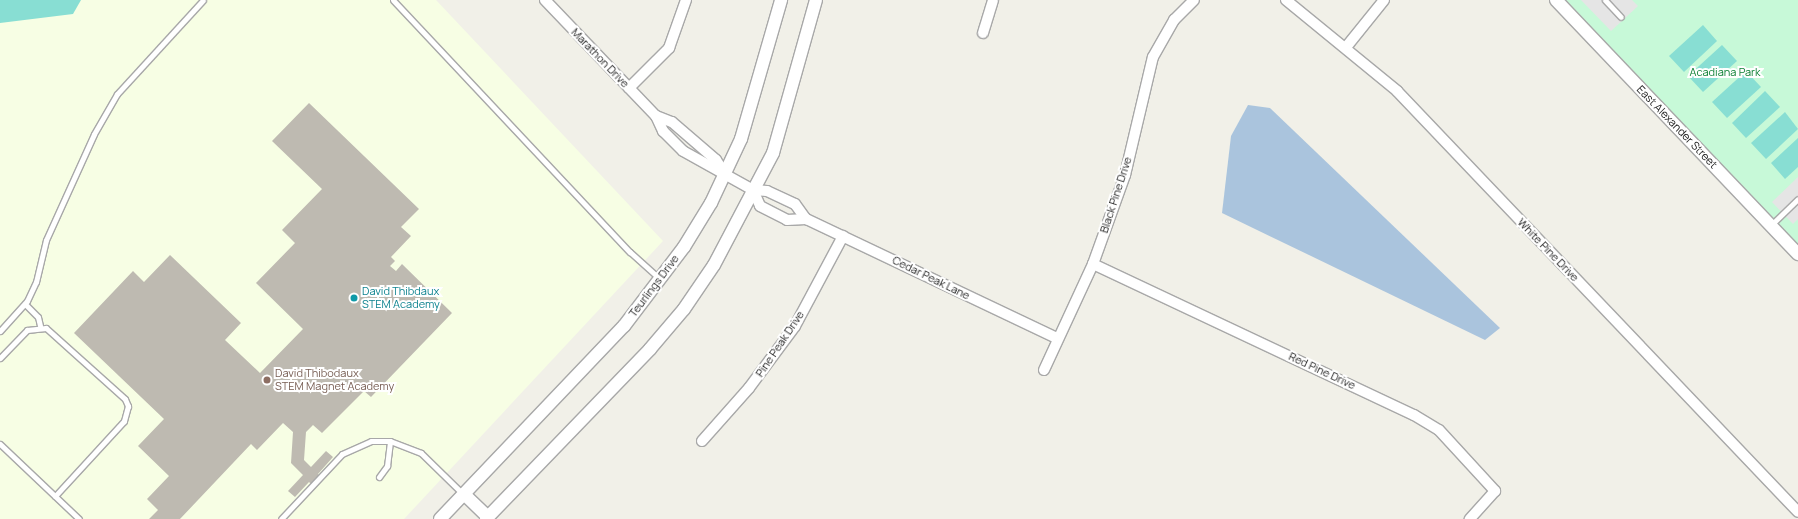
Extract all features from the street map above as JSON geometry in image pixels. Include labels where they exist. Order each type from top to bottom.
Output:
[{"type":"street","name":"Marathon Drive","points":[[545,0],[656,116],[663,131],[683,151],[725,174]]},
{"type":"street","points":[[629,88],[669,48],[686,0]]},
{"type":"street","name":"Teurlings Drive","points":[[440,519],[624,326],[684,247],[725,174],[756,94],[781,0]]},
{"type":"street","points":[[464,494],[487,518],[614,388],[684,309],[714,266],[773,153],[789,105],[816,0]]},
{"type":"street","points":[[983,33],[993,0]]},
{"type":"street","name":"Black Pine Drive","points":[[1044,370],[1057,338],[1093,264],[1125,175],[1154,57],[1174,20],[1194,0]]},
{"type":"street","name":"White Pine Drive","points":[[1286,0],[1346,46],[1396,91],[1798,512]]},
{"type":"street","points":[[1346,46],[1384,0]]},
{"type":"street","name":"East Alexander Street","points":[[1556,0],[1798,254]]},
{"type":"street","name":"Marathon Drive","points":[[656,116],[672,122],[716,160],[725,174]]},
{"type":"street","points":[[725,174],[754,190]]},
{"type":"street","name":"Cedar Peak Lane","points":[[806,219],[795,204],[767,190],[754,190],[760,206],[787,220],[806,219],[1057,338]]},
{"type":"street","name":"Pine Peak Drive","points":[[702,441],[749,388],[795,326],[844,236]]},
{"type":"street","name":"Red Pine Drive","points":[[1093,264],[1414,414],[1439,430],[1495,491],[1470,519]]},
{"type":"lane","points":[[0,331],[25,304],[36,282],[46,240],[94,134],[113,101],[133,72],[203,0]]},
{"type":"lane","points":[[393,0],[630,252],[660,279]]},
{"type":"lane","points":[[1604,0],[1621,17]]},
{"type":"lane","points":[[1771,225],[1798,199]]},
{"type":"lane","points":[[25,304],[38,317],[40,326]]},
{"type":"lane","points":[[0,358],[27,330],[40,326],[46,328],[125,399],[128,406],[124,421],[55,496]]},
{"type":"lane","points":[[280,519],[342,454],[355,446],[390,441],[421,453],[464,494]]},
{"type":"lane","points":[[379,477],[387,466],[390,441]]},
{"type":"lane","points":[[0,444],[79,519]]},
{"type":"shaded area","name":"David Thibodaux STEM Magnet Academy","points":[[0,0],[436,0],[663,241],[404,519],[0,519]]},
{"type":"shaded area","points":[[0,0],[81,0],[73,14],[0,23]]},
{"type":"shaded area","points":[[1581,0],[1632,0],[1638,6],[1611,31]]},
{"type":"shaded area","points":[[1703,25],[1717,41],[1684,72],[1669,56]]},
{"type":"shaded area","points":[[1722,45],[1737,61],[1703,92],[1688,76]]},
{"type":"shaded area","points":[[1746,71],[1761,87],[1727,118],[1712,102]]},
{"type":"shaded area","points":[[1765,91],[1780,107],[1746,138],[1732,123]]},
{"type":"shaded area","points":[[1248,105],[1270,108],[1500,328],[1485,340],[1222,213],[1231,136]]},
{"type":"shaded area","points":[[1785,112],[1798,129],[1766,159],[1751,143]]},
{"type":"shaded area","points":[[1798,138],[1798,167],[1785,179],[1771,163]]},
{"type":"shaded area","points":[[1798,177],[1798,219],[1793,224],[1772,202]]},
{"type":"green space","name":"Acadiana Park","points":[[1558,0],[1798,0],[1798,254]]},
{"type":"building","name":"David Thibdaux STEM Academy","points":[[309,103],[419,209],[401,227],[411,236],[391,257],[395,261],[390,266],[396,271],[402,264],[452,313],[371,397],[364,391],[322,433],[313,425],[306,432],[304,460],[311,467],[326,451],[333,457],[318,474],[321,477],[313,486],[309,482],[295,497],[288,491],[303,475],[291,463],[293,432],[283,423],[257,450],[251,444],[180,519],[149,519],[158,510],[147,499],[169,476],[138,446],[164,419],[74,333],[133,271],[144,282],[170,255],[241,323],[225,340],[260,373],[303,329],[256,283],[295,243],[282,230],[322,189],[272,141]]},
{"type":"place","name":"David Thibdaux STEM Academy","points":[[354,298]]},
{"type":"place","name":"David Thibodaux STEM Magnet Academy","points":[[267,380]]}]
